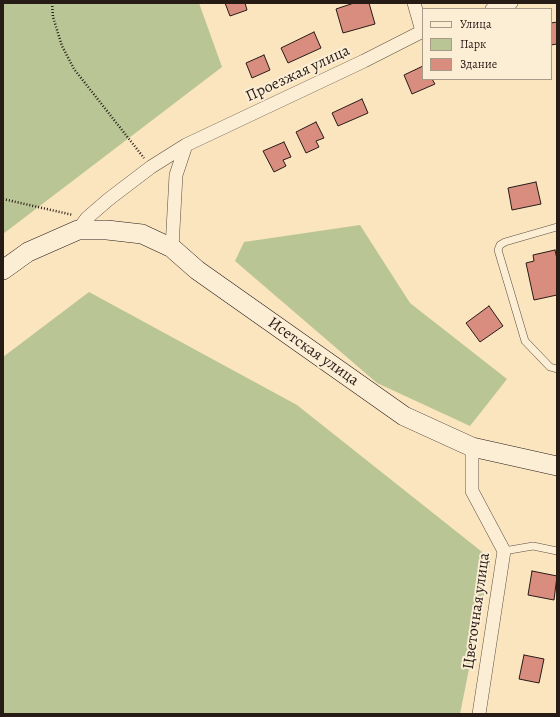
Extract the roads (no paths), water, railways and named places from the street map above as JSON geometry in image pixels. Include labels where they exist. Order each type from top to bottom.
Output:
[{"type":"main road","name":"Исетская улица","points":[[83,224],[107,230],[142,234],[172,248],[197,270],[404,416],[472,447],[557,466]]},
{"type":"main road","points":[[3,270],[28,252],[83,224]]},
{"type":"street","points":[[414,3],[422,28]]},
{"type":"street","points":[[495,8],[511,3]]},
{"type":"street","name":"Проезжая улица","points":[[83,224],[151,167],[186,145],[364,61],[422,32]]},
{"type":"street","points":[[172,248],[176,175],[186,145]]},
{"type":"street","name":"Цветочная улица","points":[[472,447],[472,491],[504,550],[479,714]]},
{"type":"lane","points":[[557,226],[505,242],[500,245],[498,250],[525,341],[550,366],[557,368]]},
{"type":"lane","points":[[504,550],[533,546],[557,551]]}]
